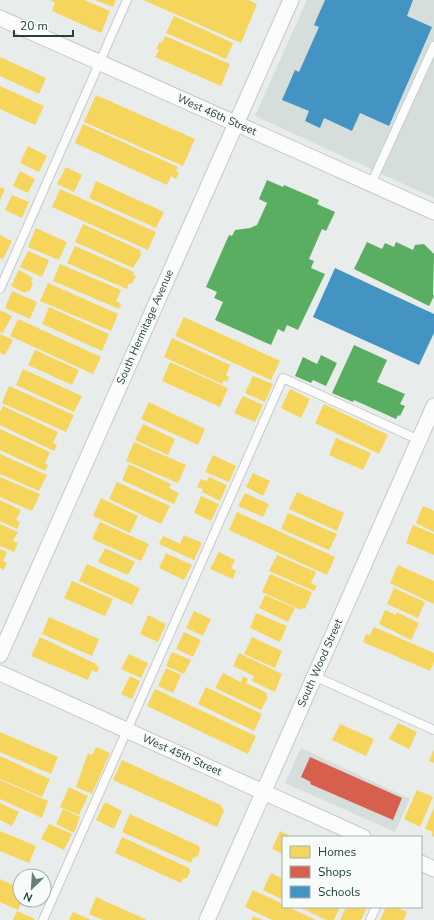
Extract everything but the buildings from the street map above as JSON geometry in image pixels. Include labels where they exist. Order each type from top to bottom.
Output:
[{"type":"street","name":"South Hermitage Avenue","points":[[0,655],[291,0]]},
{"type":"street","name":"West 46th Street","points":[[0,18],[434,212]]},
{"type":"street","name":"South Wood Street","points":[[206,920],[434,406]]},
{"type":"street","name":"West 45th Street","points":[[0,673],[361,836]]},
{"type":"street","points":[[422,863],[434,869]]},
{"type":"lane","points":[[0,289],[127,0]]},
{"type":"lane","points":[[371,184],[434,46]]},
{"type":"lane","points":[[43,920],[283,378],[419,440]]},
{"type":"lane","points":[[314,676],[434,730]]},
{"type":"lane","points":[[370,920],[376,908]]},
{"type":"shaded area","points":[[307,0],[434,0],[434,198],[255,116]]},
{"type":"shaded area","points":[[301,748],[410,799],[395,832],[285,783]]}]
